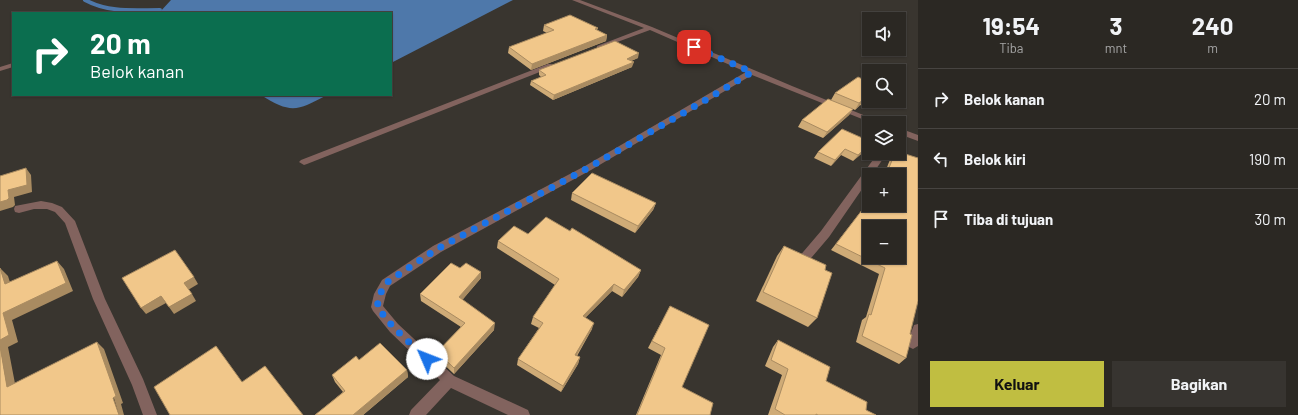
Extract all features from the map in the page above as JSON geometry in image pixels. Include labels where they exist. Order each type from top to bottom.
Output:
[{"type":"street","points":[[575,0],[650,28],[752,72],[862,116]]},
{"type":"street","points":[[593,50],[650,28]]},
{"type":"street","points":[[304,162],[557,64]]},
{"type":"street","points":[[0,69],[12,65]]},
{"type":"street","points":[[523,415],[449,380],[382,315],[377,307],[380,294],[386,283],[437,249],[588,168],[752,72]]},
{"type":"street","points":[[906,135],[918,138]]},
{"type":"street","points":[[802,261],[826,234],[878,160]]},
{"type":"street","points":[[19,209],[37,204],[51,206],[61,210],[70,221],[99,299],[138,384],[150,415]]},
{"type":"street","points":[[913,343],[918,330]]},
{"type":"street","points":[[416,415],[449,380]]},
{"type":"water","points":[[171,0],[513,0],[392,62],[392,12],[160,12]]},
{"type":"water","points":[[263,96],[325,96],[301,107],[294,108],[287,108]]},
{"type":"building","points":[[570,15],[598,28],[595,29],[607,35],[532,64],[509,47],[554,30],[544,25]]},
{"type":"building","points":[[615,41],[639,53],[627,59],[634,62],[554,95],[531,81],[546,75],[539,70]]},
{"type":"building","points":[[858,77],[862,79],[862,100],[859,103],[835,93]]},
{"type":"building","points":[[828,99],[853,109],[827,132],[802,120]]},
{"type":"building","points":[[842,129],[862,138],[862,151],[858,155],[845,149],[835,160],[818,152]]},
{"type":"building","points":[[906,154],[918,158],[918,301],[906,358],[862,336],[869,314],[871,315],[885,268],[877,264],[906,264],[906,220],[862,220],[862,257],[836,244],[862,210],[862,212],[906,212],[906,168],[889,168],[892,160],[906,160]]},
{"type":"building","points":[[26,168],[27,185],[8,190],[9,198],[0,202],[0,176]]},
{"type":"building","points":[[592,173],[656,203],[638,226],[572,193]]},
{"type":"building","points":[[546,217],[570,231],[572,228],[641,270],[624,290],[614,284],[583,316],[594,323],[575,355],[580,357],[563,386],[518,359],[543,323],[533,317],[559,279],[498,241],[514,226],[528,234]]},
{"type":"building","points":[[784,246],[826,265],[825,270],[832,273],[817,318],[763,292]]},
{"type":"building","points":[[175,250],[194,277],[184,283],[192,294],[169,307],[161,296],[141,308],[122,278]]},
{"type":"building","points":[[57,261],[66,283],[3,313],[9,335],[0,340],[0,268],[5,284]]},
{"type":"building","points":[[451,263],[460,268],[466,263],[481,272],[459,297],[495,323],[454,368],[437,352],[465,323],[420,294]]},
{"type":"building","points":[[670,306],[709,325],[682,387],[713,403],[710,415],[637,415],[665,348],[652,341]]},
{"type":"building","points":[[778,340],[830,367],[826,381],[867,402],[866,410],[876,415],[785,415],[775,409],[788,369],[771,360]]},
{"type":"building","points":[[97,342],[116,396],[113,398],[119,415],[0,415],[0,346],[7,387]]},
{"type":"building","points":[[380,343],[407,370],[353,415],[315,415],[345,391],[332,375],[356,356],[359,360]]},
{"type":"building","points":[[216,346],[242,382],[265,366],[303,415],[170,415],[154,387]]},
{"type":"waterway","points":[[85,0],[112,9],[160,10]]},
{"type":"route","points":[[427,359],[394,328],[377,307],[380,294],[386,283],[437,249],[588,168],[752,72],[694,47]]}]
